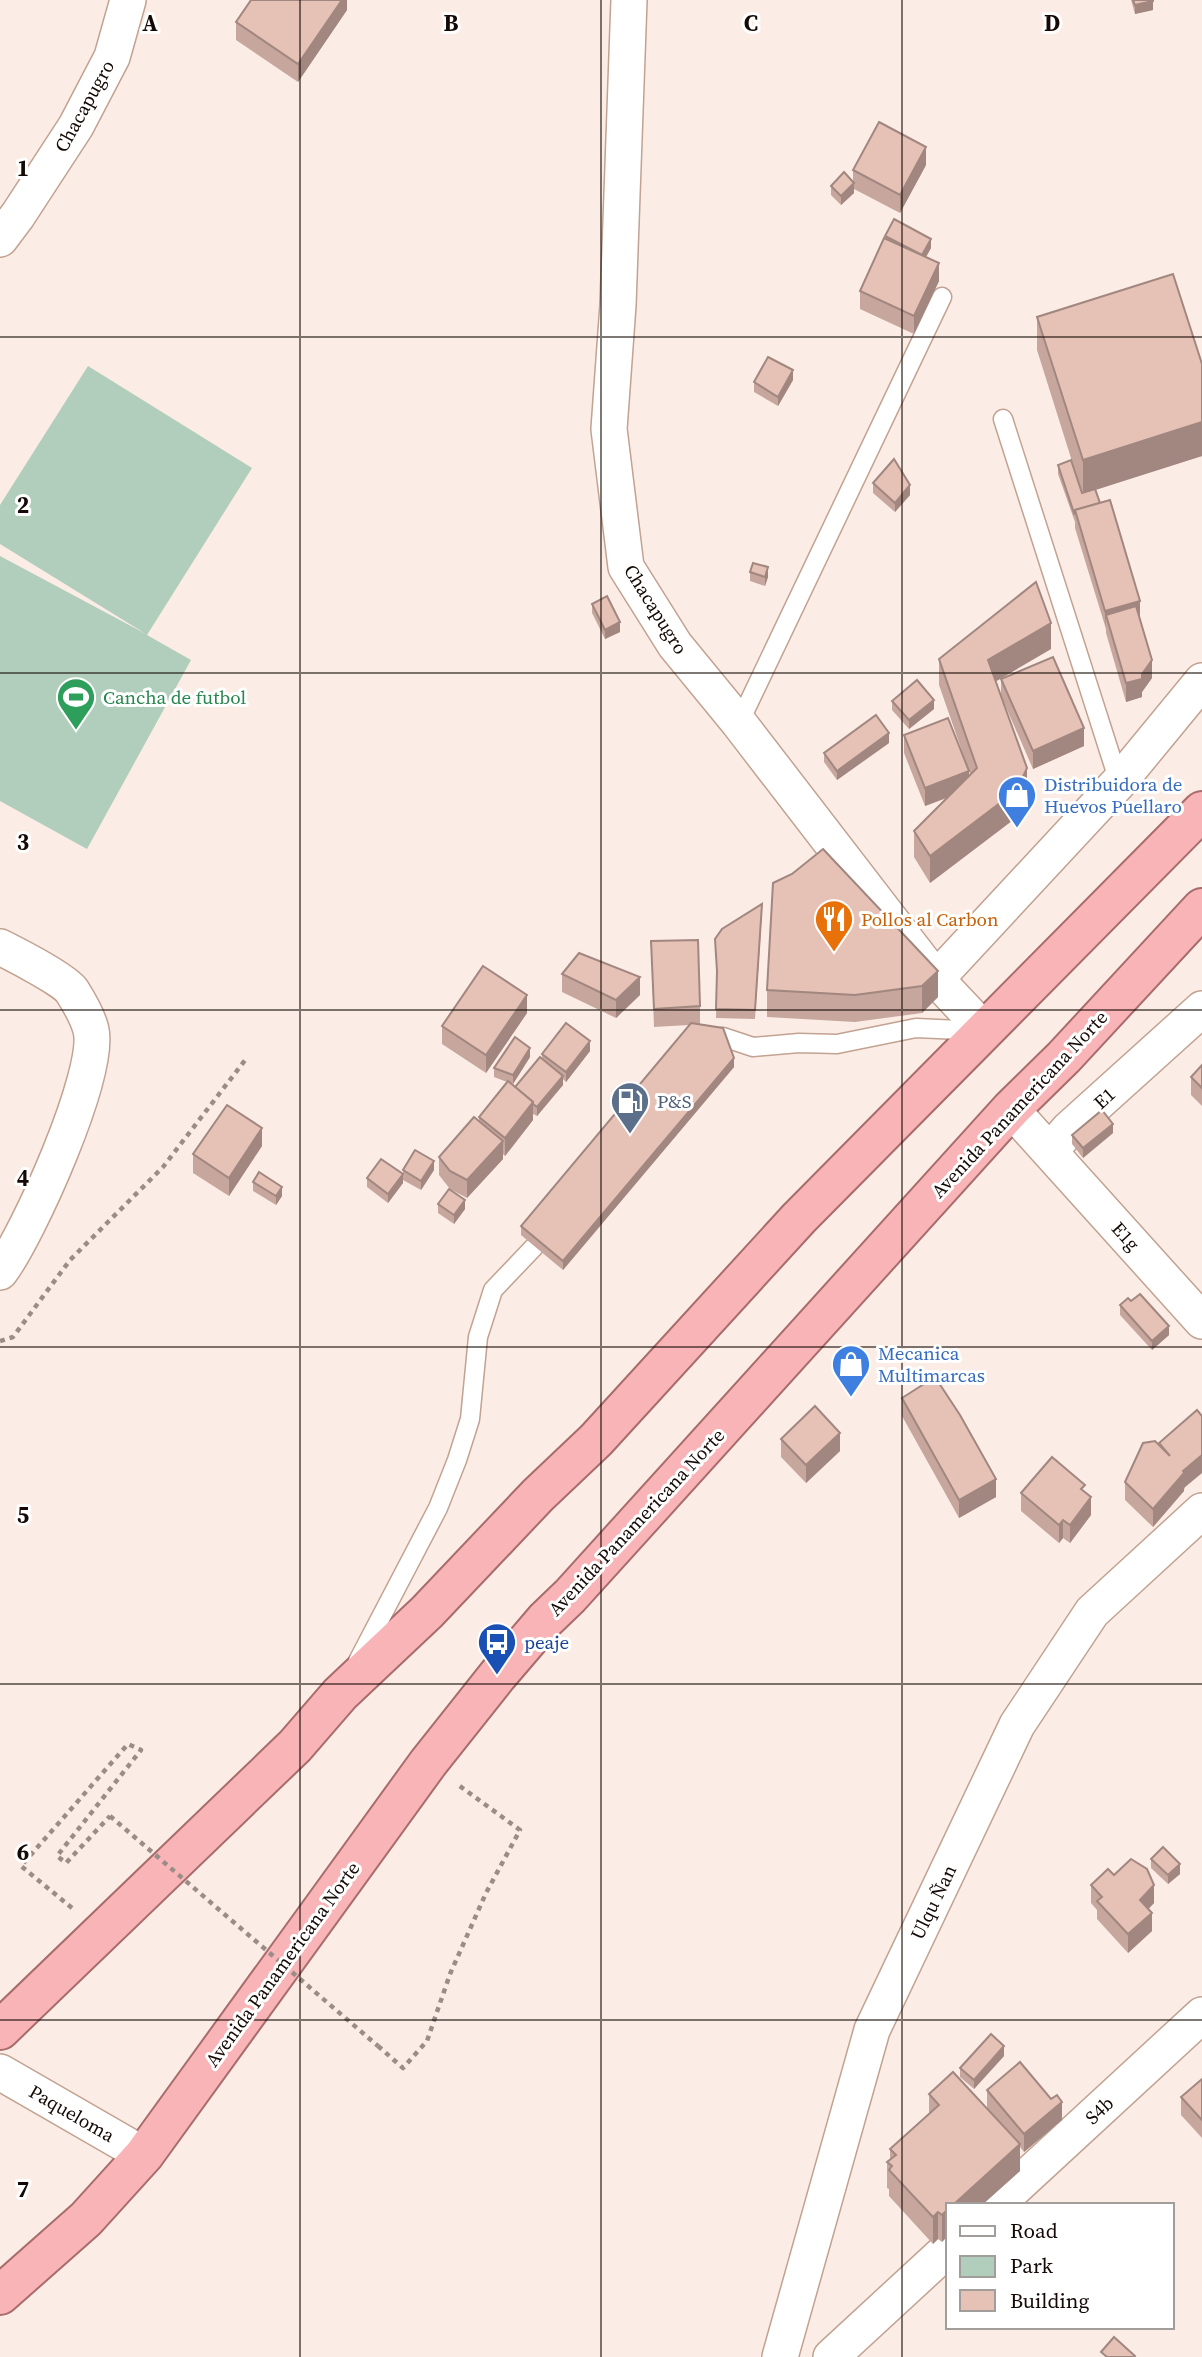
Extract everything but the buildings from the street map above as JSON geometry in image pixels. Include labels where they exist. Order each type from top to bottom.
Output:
[{"type":"highway","points":[[0,2030],[295,1746],[340,1694],[427,1612],[538,1495],[596,1440],[799,1218],[1202,811]]},
{"type":"highway","name":"Avenida Panamericana Norte","points":[[0,2295],[86,2219],[144,2154],[428,1763],[545,1620],[1011,1109],[1064,1057],[1202,908]]},
{"type":"street","name":"Chacapugro","points":[[0,239],[19,215],[76,126],[112,57],[128,0]]},
{"type":"street","name":"Chacapugro","points":[[629,0],[618,306],[609,429],[626,567],[676,645],[936,979],[985,1031]]},
{"type":"street","points":[[936,979],[1119,782],[1202,681]]},
{"type":"street","points":[[0,947],[71,988],[91,1031],[88,1073],[57,1158],[43,1195],[0,1272]]},
{"type":"street","name":"E1","points":[[1050,1151],[1069,1129],[1202,1009]]},
{"type":"street","points":[[1011,1109],[1050,1151]]},
{"type":"street","name":"E1g","points":[[1050,1151],[1202,1321]]},
{"type":"street","name":"Ulqu Ñan","points":[[780,2357],[872,2030],[1017,1725],[1092,1612],[1202,1511]]},
{"type":"street","name":"S4b","points":[[998,2203],[1202,2015]]},
{"type":"street","name":"Paqueloma","points":[[0,2072],[144,2154]]},
{"type":"street","points":[[831,2357],[946,2251]]},
{"type":"lane","points":[[739,723],[942,297]]},
{"type":"lane","points":[[1003,419],[1119,782]]},
{"type":"lane","points":[[723,1037],[753,1047],[799,1043],[836,1044],[916,1028],[985,1031]]},
{"type":"lane","points":[[340,1694],[438,1507],[457,1460],[470,1419],[478,1337],[494,1290],[534,1247]]},
{"type":"path","points":[[0,1341],[13,1337],[71,1260],[163,1167],[246,1059]]},
{"type":"path","points":[[101,1932],[21,1866],[128,1744],[141,1751],[57,1856],[66,1863],[110,1816],[403,2067],[427,2041],[450,1974],[486,1893],[520,1830],[428,1763]]},
{"type":"green space","points":[[88,366],[252,468],[147,635],[191,660],[87,849],[0,801],[0,556],[146,634],[0,544],[0,505]]},
{"type":"place","name":"Cancha de futbol","points":[[76,731]]},
{"type":"place","name":"Distribuidora de Huevos Puellaro","points":[[1017,829]]},
{"type":"place","name":"Pollos al Carbon","points":[[834,953]]},
{"type":"place","name":"P&S","points":[[630,1135]]},
{"type":"place","name":"Mecanica Multimarcas","points":[[851,1398]]},
{"type":"place","name":"peaje","points":[[497,1676]]}]
